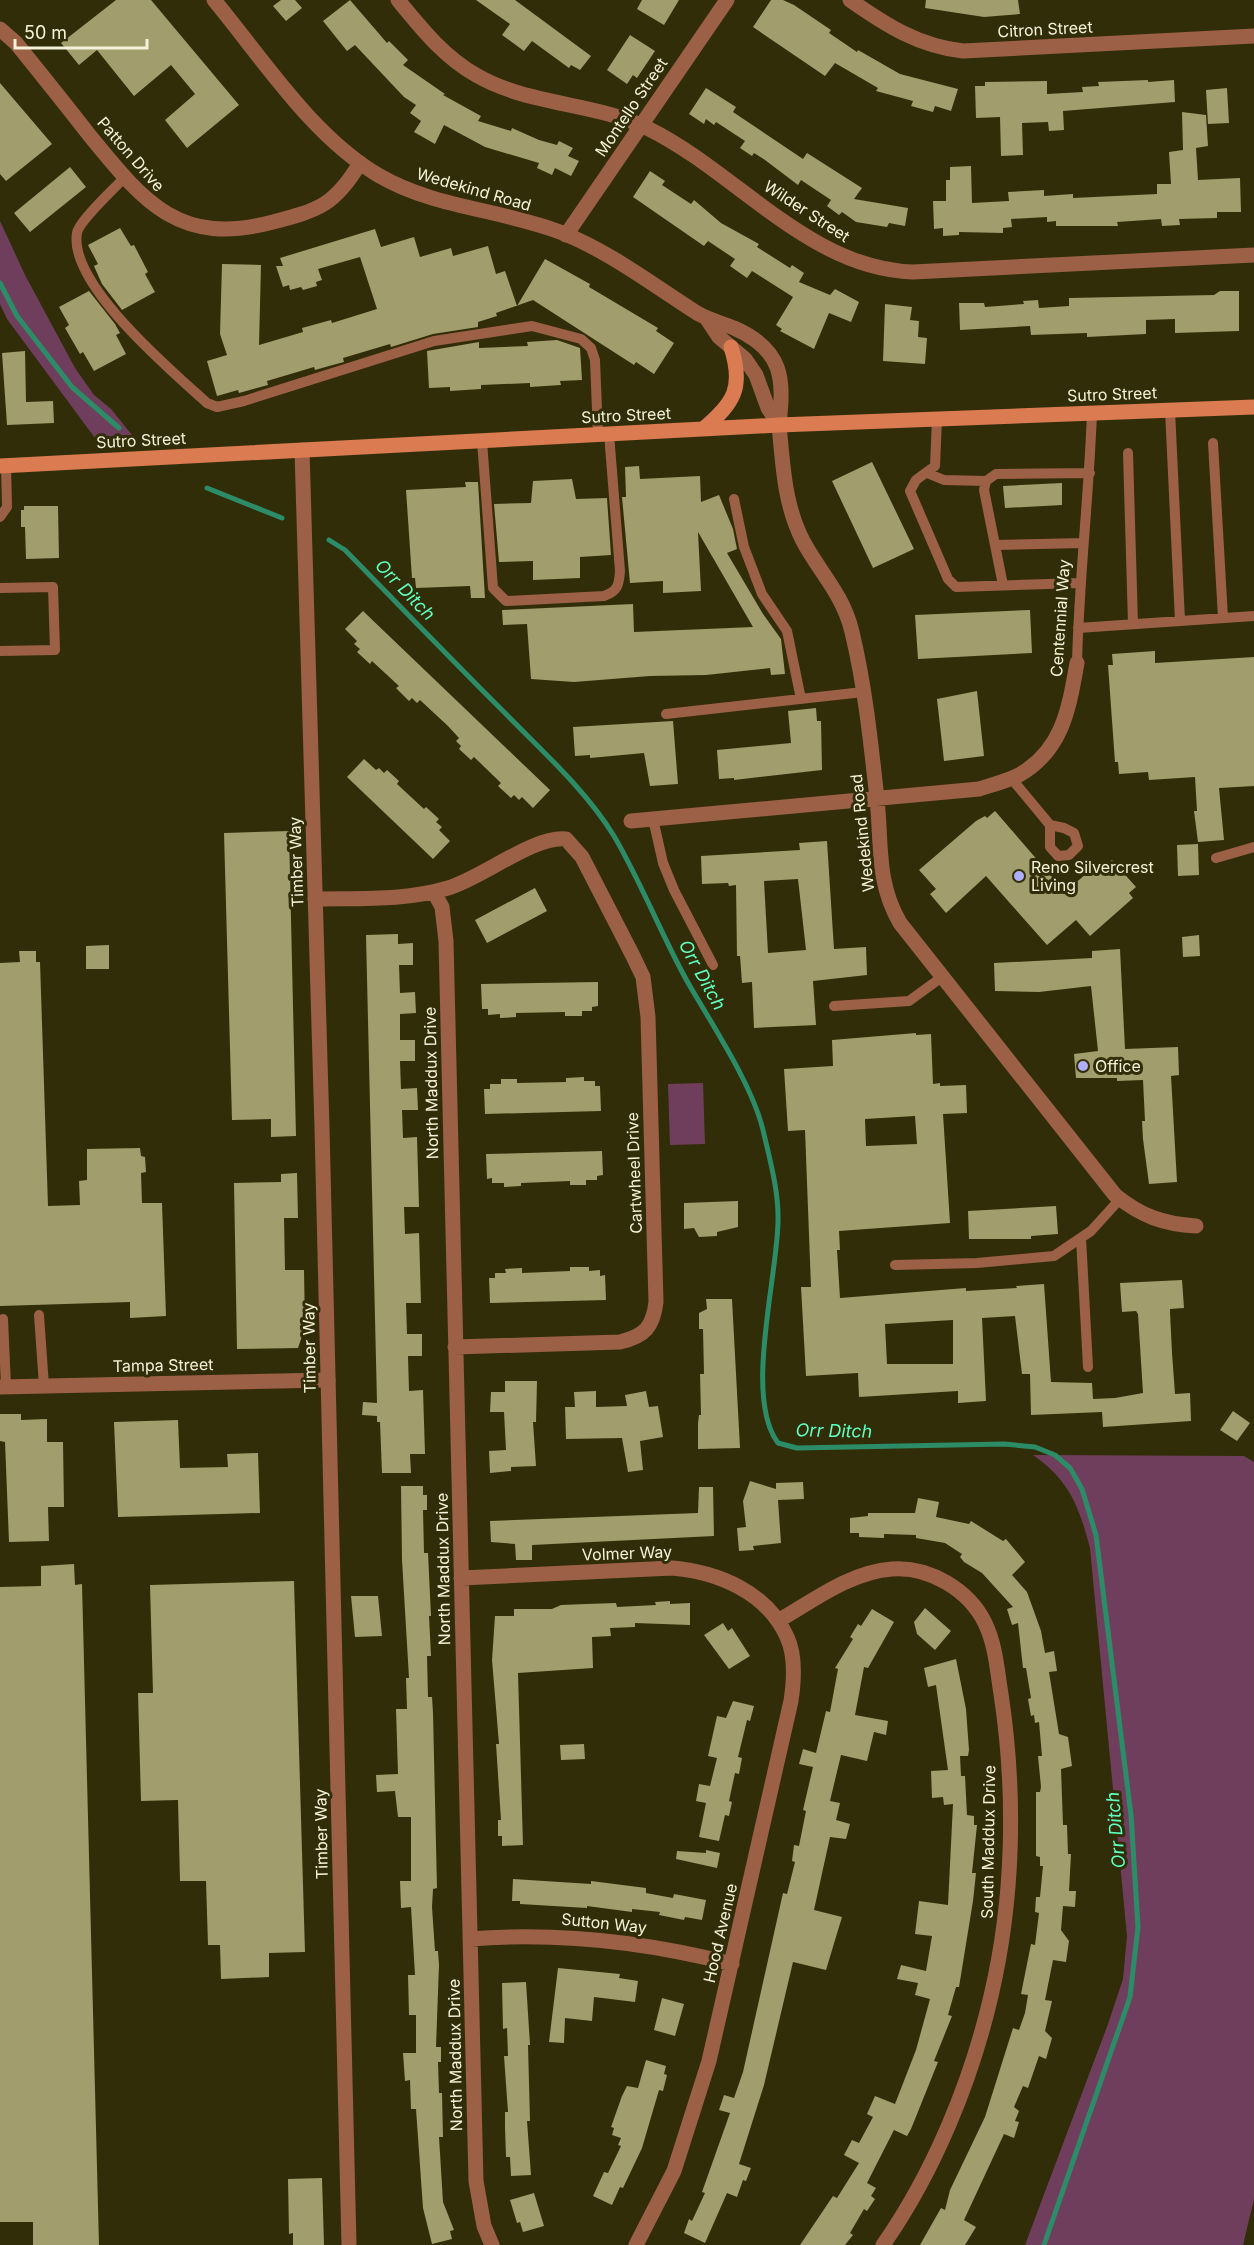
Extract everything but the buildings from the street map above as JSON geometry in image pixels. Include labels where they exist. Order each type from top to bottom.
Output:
[{"type":"main road","points":[[703,429],[722,413],[738,385],[737,366],[732,347]]},
{"type":"main road","name":"Sutro Street","points":[[3,465],[779,425],[1254,406]]},
{"type":"street","name":"Wedekind Road","points":[[214,0],[302,108],[330,139],[360,163],[407,189],[432,199],[527,222],[566,235],[612,258],[707,319],[737,329],[757,342],[772,357],[780,372],[783,388],[779,425],[786,496],[793,520],[804,543],[833,585],[844,607],[852,632],[878,800],[883,886],[889,905],[900,923],[942,977],[1120,1198],[1151,1218],[1170,1224],[1196,1226]]},
{"type":"street","name":"Wilder Street","points":[[398,0],[441,49],[476,75],[524,95],[641,125],[661,135],[832,251],[871,267],[913,272],[1254,255]]},
{"type":"street","name":"Montello Street","points":[[566,235],[727,0]]},
{"type":"street","name":"Citron Street","points":[[850,0],[903,34],[924,44],[963,51],[1254,36]]},
{"type":"street","name":"Patton Drive","points":[[0,29],[16,43],[124,178],[155,208],[176,219],[195,225],[233,229],[256,226],[321,207],[346,186],[360,163]]},
{"type":"street","name":"Wedekind Road","points":[[707,319],[719,337],[732,347],[756,375],[768,408],[779,425]]},
{"type":"street","name":"Timber Way","points":[[302,450],[349,2245]]},
{"type":"street","name":"Centennial Way","points":[[631,821],[979,789],[1011,778],[1019,775],[1048,752],[1068,717],[1077,663]]},
{"type":"street","name":"Cartwheel Drive","points":[[434,892],[473,879],[544,841],[566,839],[582,857],[633,956],[643,977],[646,996],[655,1313],[645,1333],[621,1342],[455,1347]]},
{"type":"street","points":[[315,899],[391,898],[434,892]]},
{"type":"street","name":"North Maddux Drive","points":[[434,892],[442,907],[445,922],[476,2181],[479,2204],[492,2245]]},
{"type":"street","name":"Tampa Street","points":[[3,1387],[328,1380]]},
{"type":"street","name":"Volmer Way","points":[[461,1578],[672,1568],[694,1570],[739,1586],[759,1601],[778,1621]]},
{"type":"street","name":"South Maddux Drive","points":[[778,1621],[851,1579],[874,1571],[914,1570],[937,1578],[958,1590],[972,1603],[994,1645],[1006,1728],[1011,1796],[1008,1882],[1003,1939],[979,2040],[951,2118],[921,2183],[883,2245]]},
{"type":"street","name":"Hood Avenue","points":[[636,2245],[665,2190],[692,2118],[709,2061],[732,1964],[794,1680],[788,1638],[778,1621]]},
{"type":"street","name":"Sutton Way","points":[[470,1939],[532,1935],[557,1936],[642,1945],[732,1964]]},
{"type":"lane","points":[[124,178],[77,230],[76,249],[90,277],[132,334],[207,403],[217,407],[244,401],[434,341],[532,326],[581,339],[591,348],[595,360],[619,585],[614,592],[604,596],[506,601],[493,588],[482,441]]},
{"type":"lane","points":[[1170,410],[1180,621]]},
{"type":"lane","name":"Centennial Way","points":[[1077,663],[1079,583],[1090,473],[1092,412]]},
{"type":"lane","points":[[937,419],[935,466],[916,480],[910,491],[948,579],[956,587],[1079,583]]},
{"type":"lane","points":[[1213,443],[1223,618]]},
{"type":"lane","points":[[1128,453],[1133,624]]},
{"type":"lane","points":[[0,517],[8,507],[3,465]]},
{"type":"lane","points":[[927,473],[944,480],[986,481],[996,474],[1090,473]]},
{"type":"lane","points":[[986,481],[984,490],[1003,585]]},
{"type":"lane","points":[[734,499],[744,547],[762,594],[787,631],[801,699]]},
{"type":"lane","points":[[996,545],[1083,543]]},
{"type":"lane","points":[[0,588],[53,587],[55,650],[0,651]]},
{"type":"lane","points":[[1078,628],[1254,616]]},
{"type":"lane","points":[[666,714],[863,692]]},
{"type":"lane","points":[[1011,778],[1050,825]]},
{"type":"lane","points":[[653,819],[663,862],[674,890],[712,965]]},
{"type":"lane","points":[[1216,858],[1254,847]]},
{"type":"lane","points":[[834,1006],[909,1001],[942,977]]},
{"type":"lane","points":[[895,1265],[977,1263],[1054,1256],[1091,1231],[1120,1198]]},
{"type":"lane","points":[[1081,1238],[1088,1367]]},
{"type":"lane","points":[[39,1315],[44,1386]]},
{"type":"lane","points":[[3,1319],[3,1387]]},
{"type":"shaded area","points":[[0,221],[25,275],[75,368],[94,395],[111,409],[132,435],[95,438],[7,319],[0,304]]},
{"type":"shaded area","points":[[703,1083],[705,1144],[670,1145],[668,1084]]},
{"type":"shaded area","points":[[1033,1455],[1244,1456],[1254,1462],[1254,2199],[1243,2245],[1025,2245],[1123,1979],[1127,1936],[1090,1548],[1082,1519],[1071,1495],[1056,1474]]},
{"type":"waterway","name":"Orr Ditch","points":[[0,283],[17,316],[72,387],[119,428]]},
{"type":"waterway","name":"Orr Ditch","points":[[207,488],[282,518]]},
{"type":"waterway","name":"Orr Ditch","points":[[329,540],[345,550],[547,755],[603,819],[624,854],[687,981],[719,1034],[750,1093],[763,1130],[777,1199],[778,1222],[763,1368],[768,1423],[778,1443],[797,1448],[1004,1444],[1035,1447],[1055,1455],[1070,1468],[1082,1489],[1096,1535],[1131,1815],[1138,1927],[1130,1997],[1044,2245]]},
{"type":"place","name":"Reno Silvercrest Living","points":[[1019,876]]},
{"type":"place","name":"Office","points":[[1083,1066]]}]
